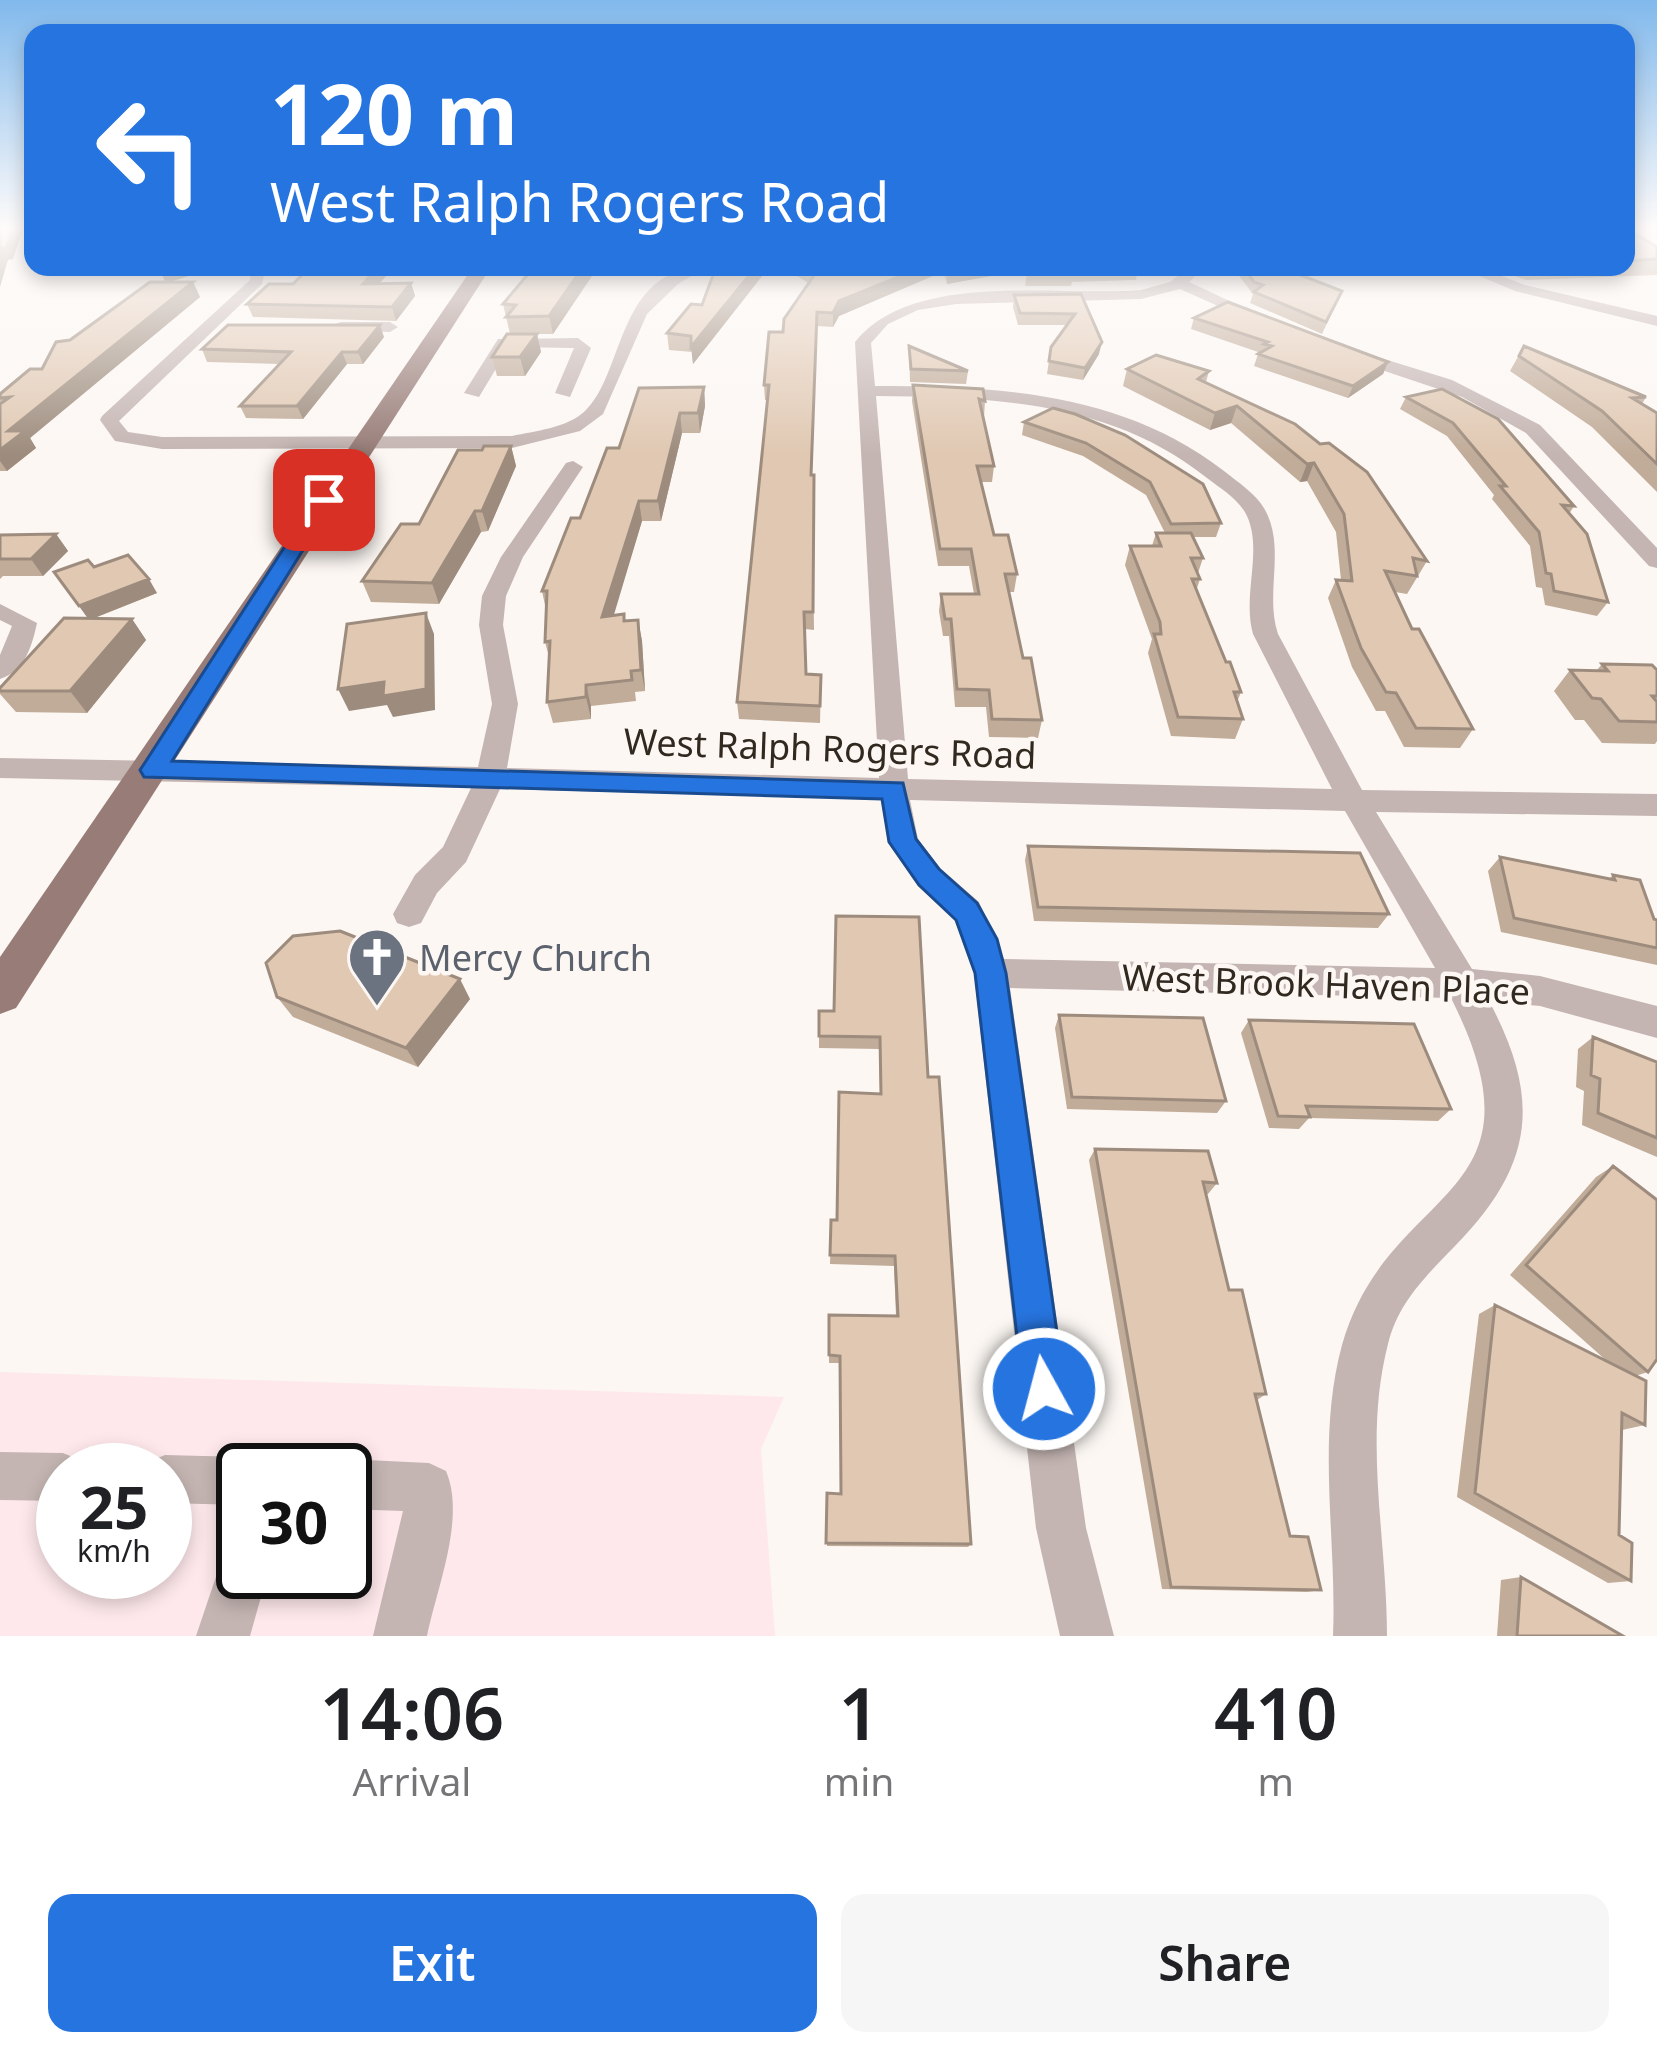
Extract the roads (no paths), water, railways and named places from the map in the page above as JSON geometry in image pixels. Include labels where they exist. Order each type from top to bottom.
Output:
[{"type":"main road","points":[[0,994],[153,770],[360,444],[458,302]]},
{"type":"street","points":[[235,302],[109,420],[122,437],[162,443],[512,442],[573,427],[594,414],[634,320],[651,302]]},
{"type":"street","points":[[947,302],[912,308],[882,321],[863,342],[894,790],[903,842],[929,877],[967,911],[982,939],[991,973],[1061,1528],[1087,1636]]},
{"type":"street","points":[[1223,302],[1289,332]]},
{"type":"street","points":[[1580,302],[1657,321]]},
{"type":"street","points":[[209,327],[231,327]]},
{"type":"street","points":[[322,327],[390,327]]},
{"type":"street","points":[[473,393],[504,342],[578,343],[583,348],[564,393]]},
{"type":"street","points":[[1334,348],[1455,385],[1510,413],[1533,429],[1657,561]]},
{"type":"street","points":[[863,391],[1021,394],[1084,406],[1170,444],[1244,496],[1263,524],[1260,615],[1269,644],[1355,802],[1420,903],[1497,1054],[1506,1096],[1501,1154],[1477,1195],[1384,1292],[1364,1350],[1348,1424],[1362,1593],[1360,1636]]},
{"type":"street","points":[[409,914],[426,884],[455,854],[490,776],[505,704],[491,625],[494,596],[512,557],[573,467]]},
{"type":"street","points":[[0,611],[26,623],[19,650],[0,671]]},
{"type":"street","name":"West Ralph Rogers Road","points":[[0,769],[490,776],[1355,802],[1657,805]]},
{"type":"street","name":"West Brook Haven Place","points":[[991,973],[1461,983],[1540,991],[1657,1022]]},
{"type":"street","points":[[0,1476],[36,1477]]},
{"type":"street","points":[[372,1485],[429,1488],[427,1520],[400,1636]]},
{"type":"street","points":[[224,1636],[234,1599]]},
{"type":"place","name":"Mercy Church","points":[[377,1008]]}]
